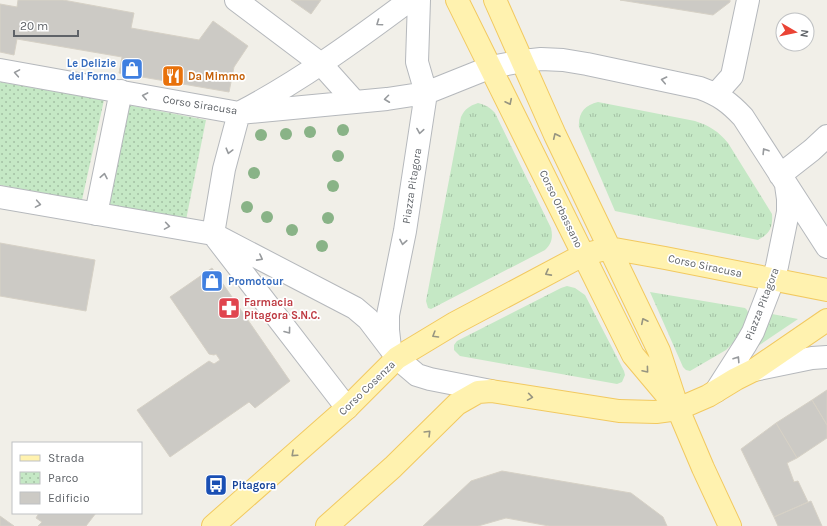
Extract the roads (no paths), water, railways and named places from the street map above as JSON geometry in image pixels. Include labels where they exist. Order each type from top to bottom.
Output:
[{"type":"main road","name":"Corso Orbassano","points":[[457,0],[633,355],[678,409]]},
{"type":"main road","name":"Corso Orbassano","points":[[495,0],[555,135],[658,351],[678,409],[730,526]]},
{"type":"main road","name":"Corso Siracusa","points":[[583,255],[609,248],[827,290]]},
{"type":"main road","name":"Corso Cosenza","points":[[213,526],[347,408],[394,353],[455,323],[583,255]]},
{"type":"main road","points":[[331,524],[400,461],[457,404],[478,392],[491,391],[619,411],[656,412],[678,409],[708,396],[754,370],[827,320]]},
{"type":"street","points":[[236,0],[321,64],[355,102]]},
{"type":"street","points":[[347,408],[213,234],[224,169],[239,113],[278,92],[321,64],[410,0]]},
{"type":"street","points":[[419,0],[417,62],[426,93]]},
{"type":"street","points":[[716,94],[732,76],[748,0]]},
{"type":"street","name":"Piazza Pitagora","points":[[394,353],[388,315],[403,238],[426,93],[491,67],[523,61],[563,60],[700,88],[716,94],[731,103],[743,117],[827,247]]},
{"type":"street","name":"Corso Siracusa","points":[[0,70],[239,113],[355,102],[426,93]]},
{"type":"street","points":[[96,214],[120,91]]},
{"type":"street","points":[[783,180],[827,136]]},
{"type":"street","name":"Piazza Pitagora","points":[[716,391],[753,332],[773,280],[788,212],[788,199],[783,180]]},
{"type":"street","points":[[0,197],[213,234],[355,308],[368,319],[394,353],[417,375],[491,391]]},
{"type":"street","points":[[804,212],[821,220],[827,221]]},
{"type":"street","points":[[754,370],[812,358],[827,357]]},
{"type":"place","name":"Le Delizie del Forno","points":[[132,69]]},
{"type":"place","name":"Da Mimmo","points":[[173,76]]},
{"type":"place","name":"Promotour","points":[[212,281]]},
{"type":"place","name":"Farmacia Pitagora S.N.C.","points":[[229,308]]},
{"type":"place","name":"Pitagora","points":[[216,485]]}]
